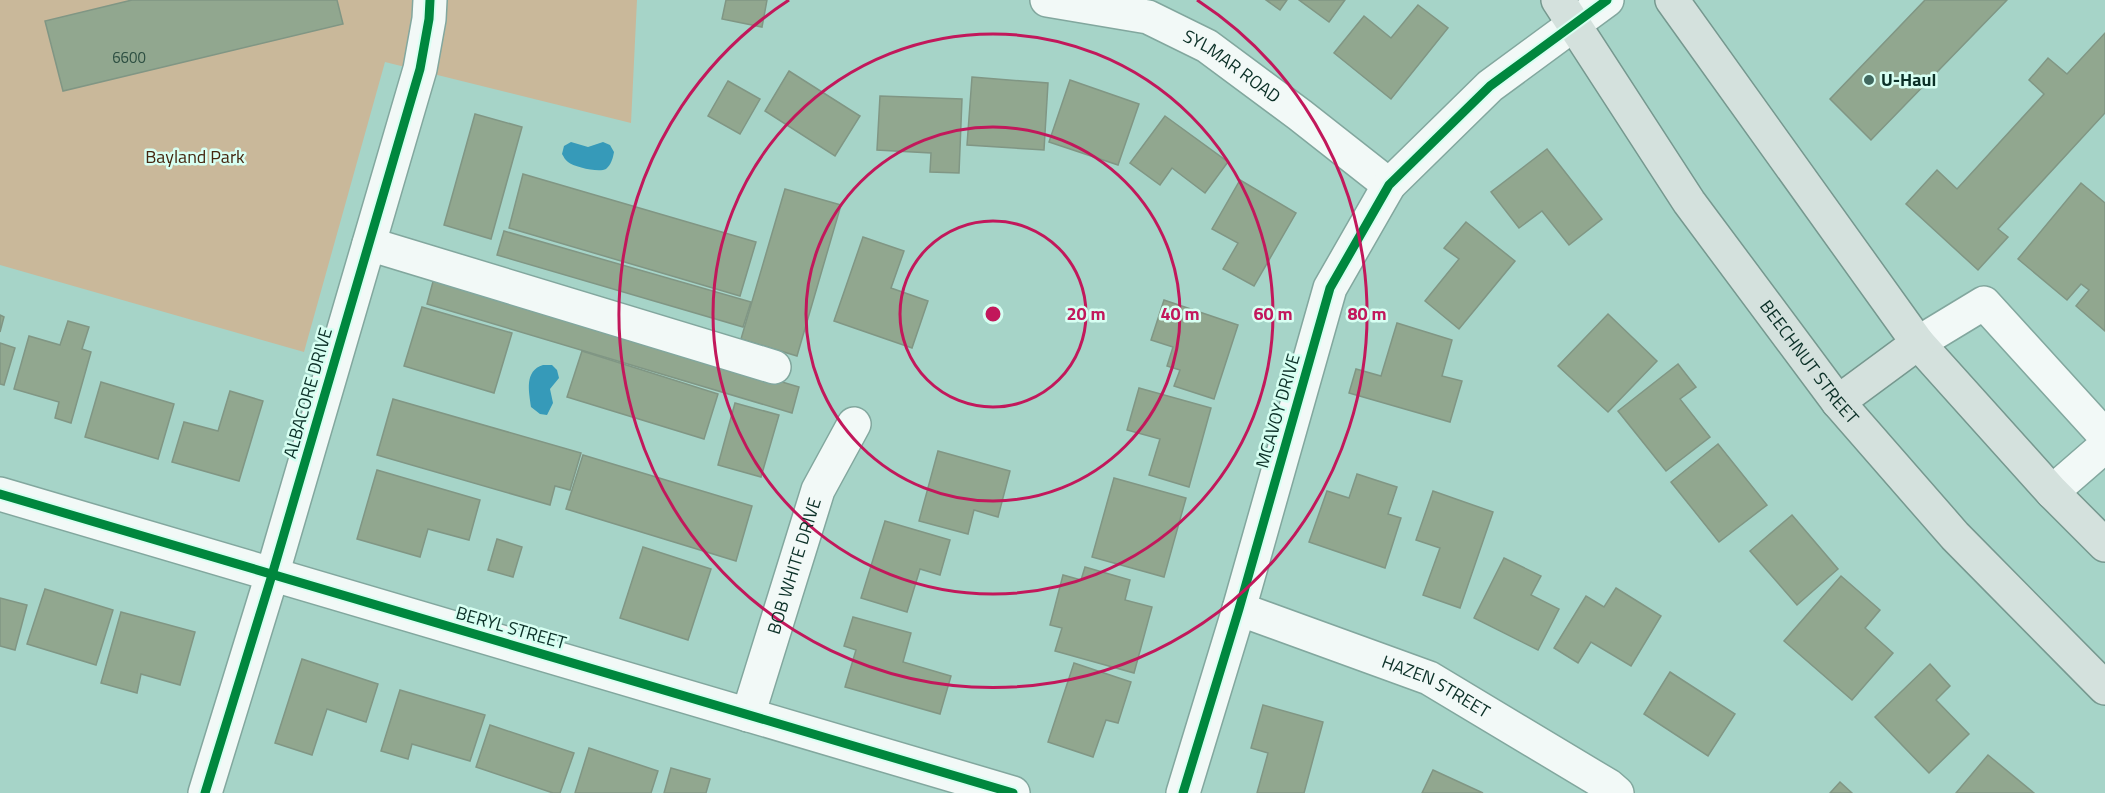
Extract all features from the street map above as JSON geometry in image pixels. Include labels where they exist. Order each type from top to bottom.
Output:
[{"type":"main road","points":[[1672,0],[1918,343],[2052,492],[2105,545]]},
{"type":"main road","name":"BEECHNUT STREET","points":[[1566,12],[1689,202],[1838,402],[1955,536],[2105,688]]},
{"type":"main road","points":[[1838,402],[1918,343]]},
{"type":"street","name":"ALBACORE DRIVE","points":[[206,793],[420,69],[430,0]]},
{"type":"street","name":"SYLMAR ROAD","points":[[1047,0],[1148,17],[1207,46],[1389,185]]},
{"type":"street","name":"MCAVOY DRIVE","points":[[1183,793],[1239,609],[1330,288],[1389,185],[1566,12],[1607,0]]},
{"type":"street","points":[[369,244],[774,367]]},
{"type":"street","points":[[1918,343],[1984,303],[2105,436]]},
{"type":"street","name":"BOB WHITE DRIVE","points":[[748,715],[818,490],[854,424]]},
{"type":"street","points":[[2052,492],[2105,446]]},
{"type":"street","name":"BERYL STREET","points":[[0,494],[1013,793]]},
{"type":"street","name":"HAZEN STREET","points":[[1239,609],[1429,678],[1617,793]]},
{"type":"green space","name":"Bayland Park","points":[[0,0],[637,0],[631,123],[385,62],[304,352],[0,265]]},
{"type":"water","points":[[571,142],[588,147],[603,142],[610,145],[614,152],[612,159],[603,170],[587,169],[571,164],[562,154],[564,146]]},
{"type":"water","points":[[552,365],[557,370],[559,378],[550,389],[553,403],[547,415],[540,414],[531,407],[529,395],[530,377],[537,368]]},
{"type":"building","points":[[132,0],[337,0],[343,24],[63,91],[45,21]]},
{"type":"building","points":[[726,0],[767,0],[762,27],[722,19]]},
{"type":"building","points":[[1266,0],[1287,0],[1280,10]]},
{"type":"building","points":[[1299,0],[1345,0],[1329,22]]},
{"type":"building","points":[[1925,0],[2007,0],[1871,140],[1830,99]]},
{"type":"building","points":[[1418,5],[1448,28],[1391,99],[1334,53],[1364,16],[1391,38]]},
{"type":"building","points":[[2105,33],[2105,113],[1998,229],[2008,237],[1978,270],[1906,204],[1937,170],[1957,189],[2044,94],[2029,80],[2048,58],[2067,74]]},
{"type":"building","points":[[789,71],[860,116],[835,156],[765,111]]},
{"type":"building","points":[[972,77],[1048,83],[1044,150],[967,145]]},
{"type":"building","points":[[1070,80],[1139,104],[1118,165],[1049,142]]},
{"type":"building","points":[[728,81],[760,99],[740,134],[708,116]]},
{"type":"building","points":[[880,96],[962,99],[959,173],[930,172],[931,153],[877,150]]},
{"type":"building","points":[[475,114],[522,127],[491,239],[444,225]]},
{"type":"building","points":[[1165,116],[1228,162],[1205,193],[1172,168],[1160,185],[1130,163]]},
{"type":"building","points":[[1547,149],[1602,219],[1569,245],[1542,211],[1519,228],[1491,192]]},
{"type":"building","points":[[523,174],[756,242],[740,296],[509,228]]},
{"type":"building","points":[[1240,180],[1296,213],[1254,286],[1223,269],[1238,243],[1212,229]]},
{"type":"building","points":[[2081,183],[2105,203],[2105,331],[2076,306],[2089,290],[2081,284],[2067,300],[2018,259]]},
{"type":"building","points":[[785,189],[841,205],[797,356],[741,339]]},
{"type":"building","points":[[1466,222],[1515,261],[1459,329],[1425,301],[1459,259],[1444,248]]},
{"type":"building","points":[[504,231],[751,302],[743,327],[497,255]]},
{"type":"building","points":[[863,237],[904,251],[891,288],[928,301],[912,348],[834,321]]},
{"type":"building","points":[[434,278],[799,387],[792,413],[427,304]]},
{"type":"building","points":[[1164,300],[1238,325],[1214,399],[1174,386],[1180,370],[1167,366],[1173,347],[1151,340]]},
{"type":"building","points":[[422,307],[512,333],[494,393],[404,366]]},
{"type":"building","points":[[1608,314],[1657,361],[1608,412],[1558,366]]},
{"type":"building","points":[[0,315],[4,317],[0,332]]},
{"type":"building","points":[[68,321],[89,327],[82,349],[91,352],[71,423],[55,418],[59,402],[14,389],[29,336],[60,345]]},
{"type":"building","points":[[1397,323],[1452,340],[1442,376],[1462,381],[1450,422],[1349,393],[1356,369],[1381,376]]},
{"type":"building","points":[[0,343],[15,348],[4,385],[0,384]]},
{"type":"building","points":[[582,351],[718,394],[704,439],[567,397]]},
{"type":"building","points":[[1678,364],[1696,387],[1680,399],[1710,437],[1666,471],[1618,411]]},
{"type":"building","points":[[101,382],[174,404],[158,459],[85,437]]},
{"type":"building","points":[[1139,388],[1211,408],[1189,487],[1149,475],[1160,439],[1127,430]]},
{"type":"building","points":[[230,391],[263,401],[239,481],[172,462],[184,422],[218,431]]},
{"type":"building","points":[[393,399],[581,453],[570,490],[555,486],[550,505],[377,455]]},
{"type":"building","points":[[735,403],[779,415],[761,477],[718,465]]},
{"type":"building","points":[[1718,444],[1767,505],[1719,542],[1671,482]]},
{"type":"building","points":[[938,451],[1010,471],[998,517],[974,510],[968,534],[919,521]]},
{"type":"building","points":[[583,455],[752,506],[736,561],[566,509]]},
{"type":"building","points":[[377,470],[480,500],[469,540],[428,529],[420,557],[357,539]]},
{"type":"building","points":[[1357,474],[1397,487],[1388,514],[1401,518],[1385,568],[1309,542],[1327,491],[1349,498]]},
{"type":"building","points":[[1114,478],[1186,498],[1164,577],[1092,557]]},
{"type":"building","points":[[1433,491],[1493,512],[1460,608],[1423,595],[1440,548],[1416,540]]},
{"type":"building","points":[[1792,515],[1838,569],[1797,605],[1750,551]]},
{"type":"building","points":[[885,521],[950,540],[940,575],[920,569],[907,612],[861,598]]},
{"type":"building","points":[[497,539],[522,547],[513,577],[488,570]]},
{"type":"building","points":[[643,547],[711,569],[688,640],[620,618]]},
{"type":"building","points":[[1504,558],[1541,576],[1531,595],[1559,609],[1538,650],[1474,618]]},
{"type":"building","points":[[1085,567],[1130,580],[1125,600],[1152,607],[1134,673],[1055,651],[1062,628],[1050,625],[1063,575],[1081,580]]},
{"type":"building","points":[[1841,576],[1880,610],[1865,628],[1893,653],[1852,700],[1784,641]]},
{"type":"building","points":[[1616,588],[1661,616],[1631,666],[1591,642],[1578,663],[1554,648],[1586,596],[1604,607]]},
{"type":"building","points":[[45,589],[113,610],[96,665],[27,644]]},
{"type":"building","points":[[0,598],[27,605],[15,650],[0,646]]},
{"type":"building","points":[[121,612],[195,632],[180,685],[141,674],[137,693],[101,683]]},
{"type":"building","points":[[853,617],[911,633],[903,662],[951,676],[940,714],[845,687],[856,650],[844,646]]},
{"type":"building","points":[[302,659],[378,684],[366,722],[327,709],[312,755],[275,743]]},
{"type":"building","points":[[1074,663],[1131,682],[1118,723],[1106,720],[1093,757],[1048,742]]},
{"type":"building","points":[[1930,664],[1950,686],[1936,700],[1969,734],[1929,773],[1875,717]]},
{"type":"building","points":[[1670,672],[1735,714],[1708,756],[1644,714]]},
{"type":"building","points":[[400,690],[485,715],[470,761],[412,744],[408,759],[381,751]]},
{"type":"building","points":[[1263,705],[1323,722],[1304,793],[1257,793],[1268,753],[1251,748]]},
{"type":"building","points":[[490,725],[574,753],[560,793],[553,793],[476,767]]},
{"type":"building","points":[[589,748],[658,771],[651,793],[575,793]]},
{"type":"building","points":[[1988,755],[2034,793],[1956,793]]},
{"type":"building","points":[[671,768],[710,779],[706,793],[664,793]]},
{"type":"building","points":[[1433,770],[1483,793],[1422,793]]},
{"type":"building","points":[[1840,782],[1852,793],[1830,793]]},
{"type":"cycle path","points":[[205,793],[272,575],[420,69],[430,0]]},
{"type":"cycle path","points":[[1183,793],[1239,609],[1330,288],[1389,185],[1490,86],[1607,0]]},
{"type":"cycle path","points":[[0,494],[1013,793]]},
{"type":"place","name":"U-Haul","points":[[1869,80]]}]
